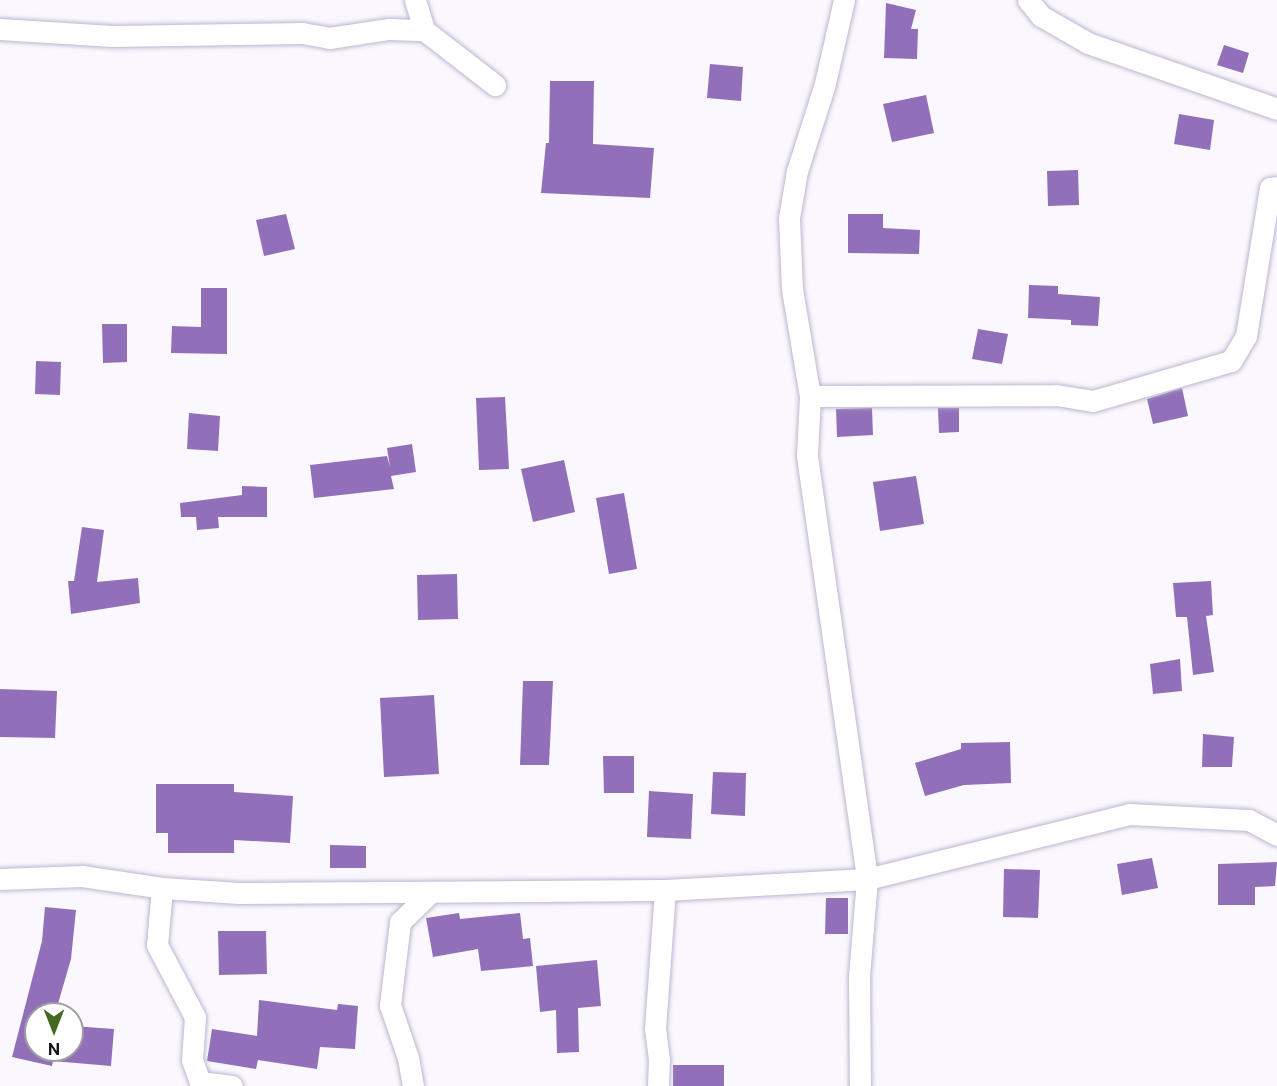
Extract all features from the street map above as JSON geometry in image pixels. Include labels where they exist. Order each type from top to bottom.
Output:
[{"type":"street","points":[[415,0],[424,30],[495,85]]},
{"type":"street","points":[[844,0],[824,87],[797,171],[789,218],[792,290],[810,396],[807,456],[867,879],[860,977],[860,1086]]},
{"type":"street","points":[[1028,0],[1041,16],[1088,43],[1277,109]]},
{"type":"street","points":[[0,29],[112,36],[302,33],[329,38],[389,29],[424,30]]},
{"type":"street","points":[[810,396],[1056,395],[1093,401],[1231,361],[1246,336],[1270,188],[1277,187]]},
{"type":"street","points":[[0,879],[82,876],[162,888],[239,892],[665,890],[867,879],[1129,814],[1249,820],[1277,835]]},
{"type":"street","points":[[162,888],[158,945],[163,961],[195,1017],[192,1060],[200,1082],[232,1086]]},
{"type":"street","points":[[658,1086],[660,1060],[655,1029],[665,890]]},
{"type":"street","points":[[413,1086],[408,1058],[390,1005],[400,922],[431,892]]},
{"type":"building","points":[[886,3],[916,10],[911,29],[918,29],[917,59],[884,58]]},
{"type":"building","points":[[1224,45],[1249,53],[1243,73],[1217,65]]},
{"type":"building","points":[[710,64],[743,67],[741,101],[707,98]]},
{"type":"building","points":[[550,81],[594,81],[593,144],[654,148],[650,198],[541,193],[546,143],[549,143]]},
{"type":"building","points":[[926,95],[934,133],[892,142],[883,104]]},
{"type":"building","points":[[1179,114],[1214,120],[1210,150],[1174,144]]},
{"type":"building","points":[[1078,170],[1079,205],[1048,206],[1047,171]]},
{"type":"building","points":[[286,214],[295,249],[264,256],[256,220]]},
{"type":"building","points":[[848,214],[883,214],[883,228],[920,230],[919,254],[848,253]]},
{"type":"building","points":[[1029,285],[1058,286],[1058,294],[1100,297],[1098,326],[1071,325],[1071,320],[1028,318]]},
{"type":"building","points":[[201,288],[227,288],[227,354],[171,353],[172,326],[201,327]]},
{"type":"building","points":[[102,324],[127,324],[127,362],[103,363]]},
{"type":"building","points":[[978,329],[1008,334],[1002,364],[972,359]]},
{"type":"building","points":[[36,361],[61,362],[60,395],[35,394]]},
{"type":"building","points":[[1182,388],[1188,416],[1153,424],[1147,399]]},
{"type":"building","points":[[505,397],[509,469],[479,470],[476,398]]},
{"type":"building","points":[[872,408],[873,435],[837,437],[836,409]]},
{"type":"building","points":[[938,408],[959,408],[959,432],[939,433]]},
{"type":"building","points":[[189,413],[220,416],[218,451],[187,449]]},
{"type":"building","points":[[412,444],[416,472],[391,476],[394,489],[314,498],[310,465],[387,456],[390,467],[387,448]]},
{"type":"building","points":[[564,460],[575,512],[533,522],[521,469]]},
{"type":"building","points":[[916,476],[924,524],[880,531],[873,482]]},
{"type":"building","points":[[242,486],[267,487],[267,517],[218,517],[219,528],[197,530],[196,517],[181,517],[180,503],[242,495]]},
{"type":"building","points":[[624,493],[637,569],[609,574],[596,498]]},
{"type":"building","points":[[82,527],[104,530],[97,582],[138,578],[140,603],[71,614],[68,581],[74,581]]},
{"type":"building","points":[[457,574],[458,619],[418,620],[417,575]]},
{"type":"building","points":[[1211,581],[1213,615],[1206,616],[1214,672],[1193,675],[1187,617],[1176,617],[1173,583]]},
{"type":"building","points":[[1180,659],[1182,691],[1153,694],[1150,664]]},
{"type":"building","points":[[523,681],[553,681],[549,765],[520,765]]},
{"type":"building","points":[[0,689],[57,691],[55,738],[0,737]]},
{"type":"building","points":[[434,695],[439,774],[384,777],[380,698]]},
{"type":"building","points":[[1203,734],[1234,737],[1232,767],[1202,767]]},
{"type":"building","points":[[1010,742],[1011,783],[964,785],[925,796],[915,763],[961,749],[961,743]]},
{"type":"building","points":[[603,756],[634,756],[634,793],[604,793]]},
{"type":"building","points":[[713,772],[746,773],[745,816],[711,814]]},
{"type":"building","points":[[156,784],[234,784],[234,792],[293,796],[290,843],[234,840],[234,853],[168,853],[168,833],[156,833]]},
{"type":"building","points":[[649,791],[693,794],[691,839],[647,837]]},
{"type":"building","points":[[330,845],[366,846],[366,868],[330,868]]},
{"type":"building","points":[[1152,858],[1158,888],[1122,895],[1117,864]]},
{"type":"building","points":[[1277,862],[1275,886],[1255,887],[1255,905],[1218,905],[1218,864]]},
{"type":"building","points":[[1004,869],[1040,870],[1038,918],[1003,917]]},
{"type":"building","points":[[826,898],[848,898],[848,934],[825,934]]},
{"type":"building","points":[[45,907],[76,910],[71,959],[58,1002],[26,1002],[42,941]]},
{"type":"building","points":[[459,913],[460,919],[520,913],[523,939],[530,938],[533,966],[481,971],[478,949],[433,957],[426,918]]},
{"type":"building","points":[[218,931],[266,931],[267,974],[219,975]]},
{"type":"building","points":[[597,960],[601,1006],[578,1008],[579,1052],[557,1053],[556,1010],[540,1012],[536,966]]},
{"type":"building","points":[[259,1000],[337,1010],[338,1004],[358,1006],[355,1049],[320,1047],[317,1069],[258,1060],[256,1069],[207,1061],[212,1029],[257,1036]]},
{"type":"building","points":[[24,1011],[24,1060],[12,1057]]},
{"type":"building","points":[[84,1027],[114,1029],[111,1066],[65,1062],[84,1062]]},
{"type":"building","points":[[34,1062],[53,1062],[52,1066]]},
{"type":"building","points":[[673,1065],[724,1065],[724,1086],[673,1086]]}]
